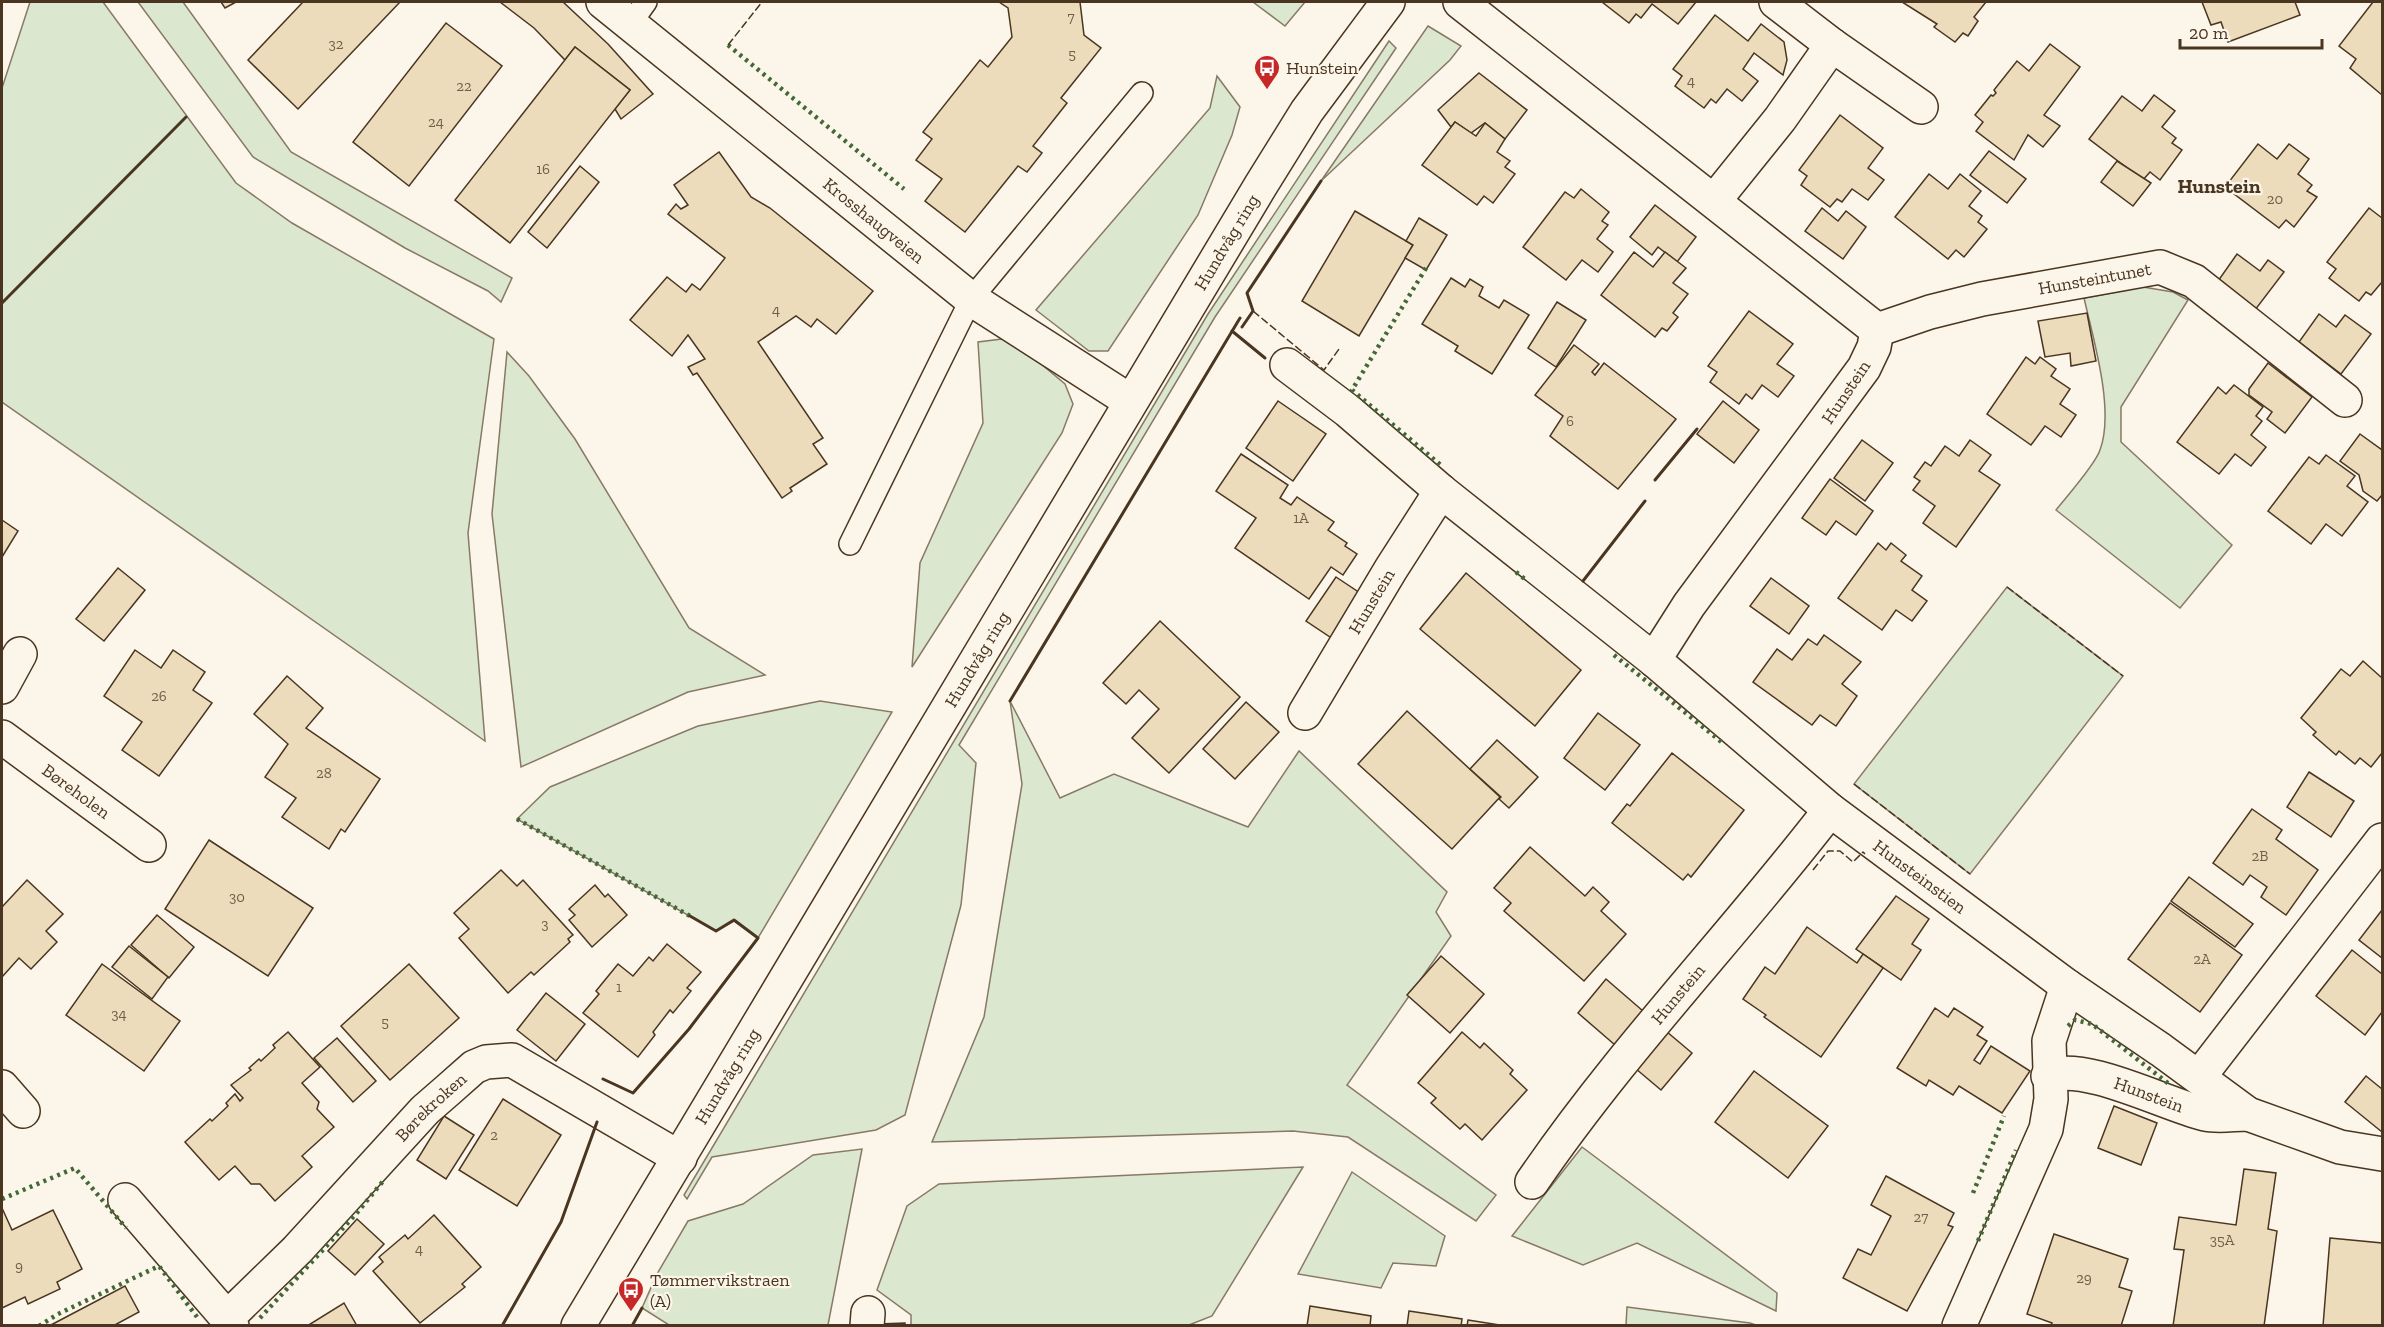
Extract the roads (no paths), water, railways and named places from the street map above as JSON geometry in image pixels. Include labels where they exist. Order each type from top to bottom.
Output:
[{"type":"street","name":"Krosshaugveien","points":[[603,2],[639,12],[971,299],[1130,401]]},
{"type":"street","name":"Hundvåg ring","points":[[578,1326],[1130,401],[1307,111],[1388,2]]},
{"type":"street","points":[[1460,2],[1877,330]]},
{"type":"street","points":[[1776,2],[1832,45],[1921,107]]},
{"type":"street","points":[[1714,201],[1780,119],[1832,45]]},
{"type":"street","name":"Hunsteintunet","points":[[1877,330],[1930,312],[1982,299],[2160,267],[2194,281],[2345,400]]},
{"type":"street","name":"Hunstein","points":[[1654,660],[1689,605],[1864,368],[1874,347],[1877,330]]},
{"type":"street","points":[[1287,365],[1348,411],[1441,491],[1654,660]]},
{"type":"street","name":"Hunstein","points":[[1305,713],[1391,569],[1441,491]]},
{"type":"street","points":[[2,687],[20,654]]},
{"type":"street","name":"Hunsteinstien","points":[[1654,660],[1830,810],[2067,986],[2199,1077],[2248,1114],[2340,1147],[2382,1154]]},
{"type":"street","name":"Børeholen","points":[[2,737],[149,845]]},
{"type":"street","name":"Hunstein","points":[[1532,1182],[1562,1138],[1665,1008],[1797,854],[1830,810]]},
{"type":"street","points":[[2199,1077],[2382,840]]},
{"type":"street","points":[[1959,1326],[2046,1129],[2051,1099],[2048,1076],[2049,1041],[2067,986]]},
{"type":"street","name":"Børekroken","points":[[125,1200],[229,1322],[425,1110],[474,1066],[499,1060],[518,1063],[680,1158]]},
{"type":"street","name":"Hunstein","points":[[2048,1076],[2060,1071],[2097,1077],[2160,1101],[2209,1114],[2248,1114]]},
{"type":"street","points":[[2,1087],[23,1111]]},
{"type":"lane","points":[[850,544],[971,299],[1142,93]]},
{"type":"place","name":"Hunstein","points":[[1267,91]]},
{"type":"place","name":"Tømmervikstraen (A)","points":[[631,1313]]},
{"type":"district","name":"Hunstein","points":[[2219,186]]}]
